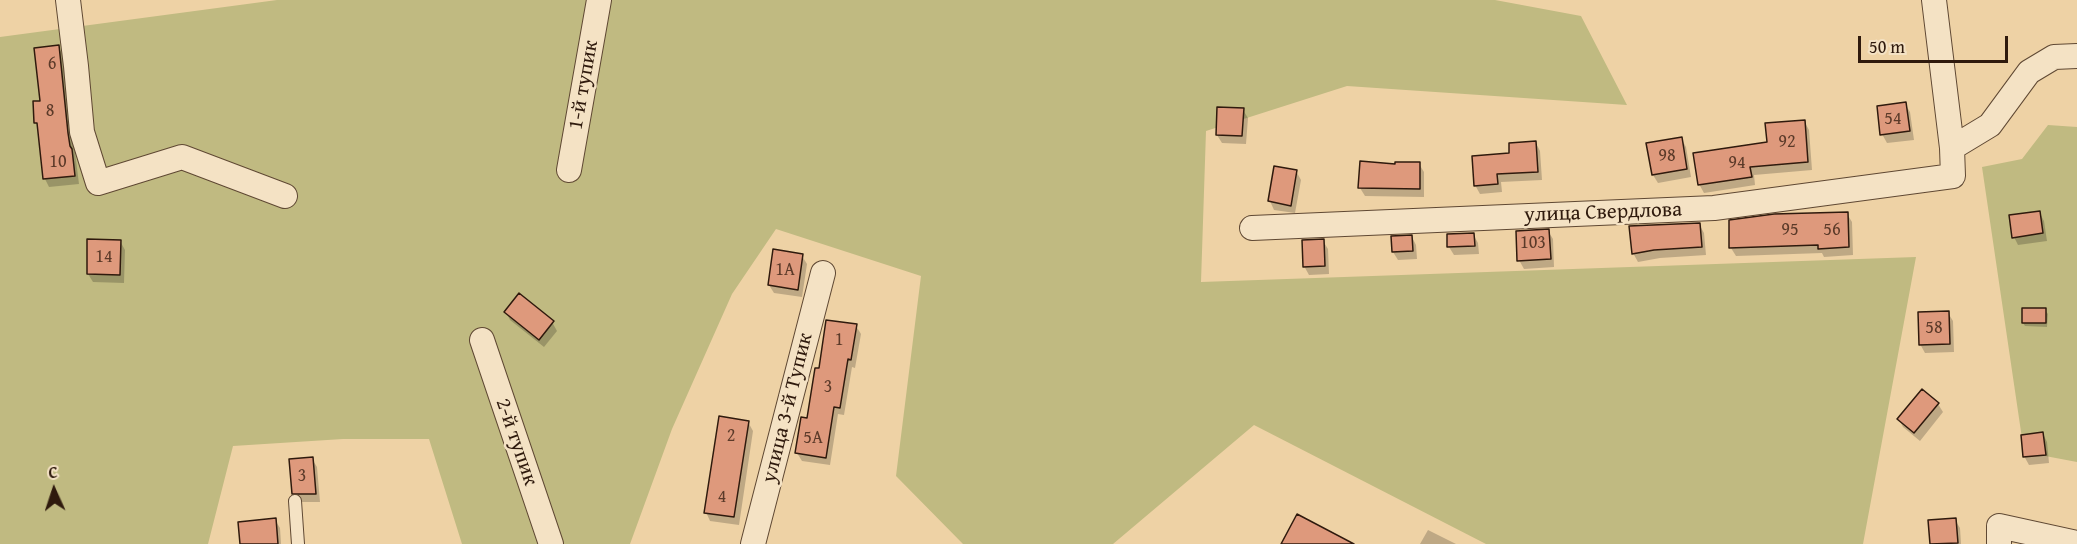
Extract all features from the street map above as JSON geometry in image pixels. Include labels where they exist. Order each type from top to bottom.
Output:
[{"type":"street","points":[[68,0],[82,132],[98,183],[182,157],[285,196]]},
{"type":"street","name":"1-й тупик","points":[[569,170],[599,0]]},
{"type":"street","points":[[1934,0],[1952,148],[1990,125],[2029,72],[2054,57],[2077,56]]},
{"type":"street","name":"улица Свердлова","points":[[1252,228],[1714,208],[1953,176],[1952,148]]},
{"type":"street","name":"улица 3-й Тупик","points":[[753,544],[823,273]]},
{"type":"street","name":"2-й тупик","points":[[482,340],[551,544]]},
{"type":"street","points":[[1999,535],[2077,543]]},
{"type":"lane","points":[[295,501],[298,544]]},
{"type":"shaded area","points":[[277,0],[1495,0],[1581,16],[1627,105],[1347,86],[1206,131],[1201,282],[1916,257],[1863,544],[1486,544],[1254,425],[1113,544],[963,544],[896,476],[921,276],[776,229],[732,294],[672,429],[630,544],[462,544],[429,439],[343,439],[233,446],[208,544],[0,544],[0,37]]},
{"type":"shaded area","points":[[2048,125],[2077,127],[2077,462],[2024,452],[1982,167],[2022,159]]},
{"type":"building","points":[[59,45],[75,176],[43,179],[37,123],[34,123],[33,101],[40,101],[34,48]]},
{"type":"building","points":[[1906,102],[1910,131],[1880,135],[1877,106]]},
{"type":"building","points":[[1217,107],[1244,108],[1242,136],[1216,135]]},
{"type":"building","points":[[1805,120],[1808,162],[1750,167],[1752,177],[1698,185],[1693,153],[1767,142],[1765,123]]},
{"type":"building","points":[[1682,137],[1687,169],[1652,175],[1646,143]]},
{"type":"building","points":[[1536,141],[1538,172],[1497,174],[1498,184],[1474,186],[1472,156],[1509,153],[1509,143]]},
{"type":"building","points":[[1360,161],[1395,164],[1395,162],[1420,162],[1420,189],[1358,188]]},
{"type":"building","points":[[1274,166],[1297,170],[1291,206],[1268,201]]},
{"type":"building","points":[[2040,211],[2043,233],[2012,238],[2009,215]]},
{"type":"building","points":[[1848,212],[1849,247],[1818,249],[1818,245],[1729,248],[1729,220],[1774,214]]},
{"type":"building","points":[[1700,223],[1702,247],[1632,254],[1629,226]]},
{"type":"building","points":[[1549,229],[1551,259],[1517,261],[1516,231]]},
{"type":"building","points":[[1474,233],[1475,246],[1447,247],[1447,234]]},
{"type":"building","points":[[1412,235],[1413,251],[1392,252],[1391,236]]},
{"type":"building","points":[[87,239],[121,240],[120,275],[87,274]]},
{"type":"building","points":[[1324,239],[1325,266],[1303,267],[1302,240]]},
{"type":"building","points":[[773,249],[803,254],[798,290],[768,285]]},
{"type":"building","points":[[519,293],[554,321],[539,340],[504,312]]},
{"type":"building","points":[[2022,308],[2046,308],[2046,323],[2022,323]]},
{"type":"building","points":[[1949,311],[1950,344],[1919,345],[1918,312]]},
{"type":"building","points":[[826,320],[857,324],[851,360],[848,359],[840,408],[834,407],[826,458],[795,453],[801,417],[807,418],[815,368],[819,368]]},
{"type":"building","points":[[1922,389],[1939,403],[1914,433],[1897,419]]},
{"type":"building","points":[[719,416],[749,421],[734,517],[704,513]]},
{"type":"building","points":[[2043,432],[2046,455],[2023,457],[2021,435]]},
{"type":"building","points":[[313,457],[316,494],[292,494],[289,459]]},
{"type":"building","points":[[1297,514],[1354,544],[1281,544]]},
{"type":"building","points":[[276,518],[278,544],[240,544],[238,522]]},
{"type":"building","points":[[1956,518],[1958,543],[1930,544],[1928,520]]}]
